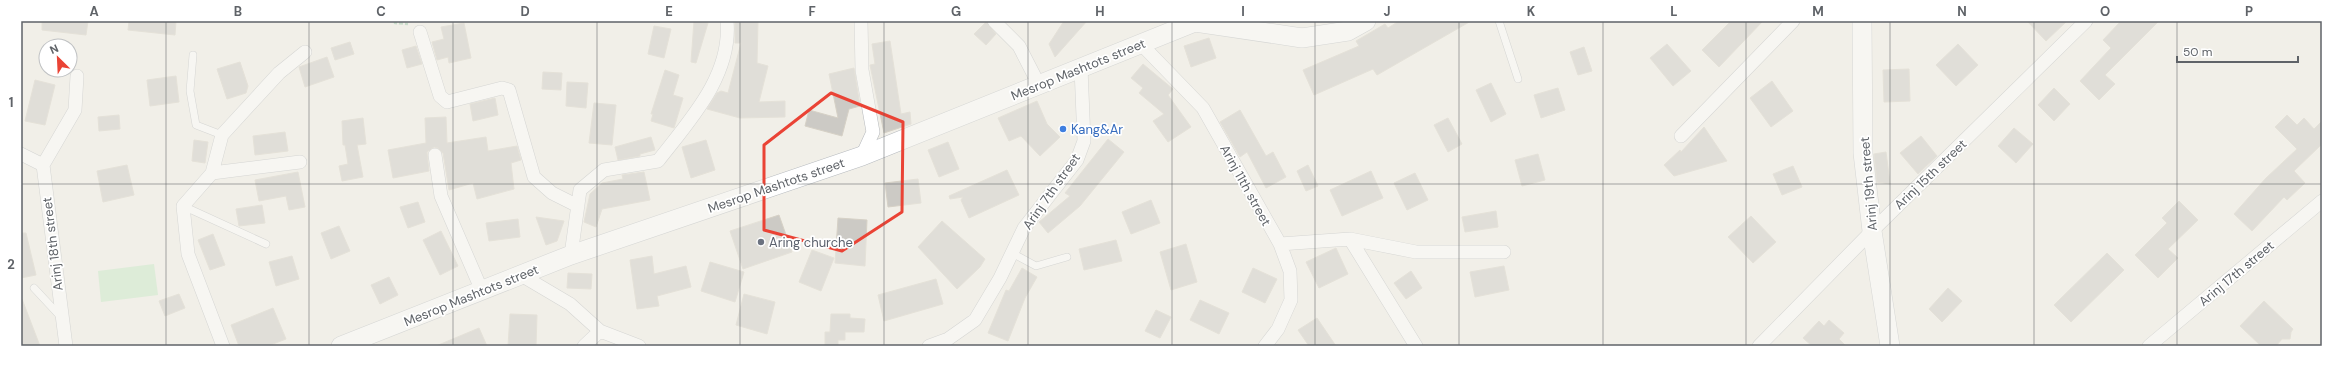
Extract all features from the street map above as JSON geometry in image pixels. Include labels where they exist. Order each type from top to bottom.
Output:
[{"type":"street","points":[[571,255],[580,190],[604,170],[658,161],[692,118],[718,75],[728,34],[727,21]]},
{"type":"street","points":[[861,21],[862,70],[873,132],[862,156]]},
{"type":"street","points":[[994,21],[1019,46],[1038,85]]},
{"type":"street","points":[[1202,22],[1302,38],[1348,31],[1366,21]]},
{"type":"street","points":[[1681,136],[1793,21]]},
{"type":"street","name":"Arinj 19th street","points":[[1862,21],[1864,153],[1872,231],[1890,346]]},
{"type":"street","name":"Arinj 15th street","points":[[1759,346],[1872,231],[2086,21]]},
{"type":"street","name":"Mesrop Mashtots street","points":[[342,346],[571,255],[862,156],[1140,43],[1202,22]]},
{"type":"street","points":[[420,32],[440,96],[447,102],[502,88],[509,90],[534,177],[552,193],[578,206]]},
{"type":"street","name":"Arinj 11th street","points":[[1140,43],[1203,108],[1280,244],[1290,271],[1291,300],[1278,329],[1265,346]]},
{"type":"street","points":[[223,346],[188,254],[184,206],[212,173],[222,135],[279,73],[305,52]]},
{"type":"street","name":"Arinj 7th street","points":[[929,346],[948,339],[974,320],[1012,253],[1024,228],[1077,160],[1084,141],[1081,68]]},
{"type":"street","points":[[21,154],[43,165],[75,110],[77,78]]},
{"type":"street","points":[[435,155],[441,196],[482,291]]},
{"type":"street","points":[[212,173],[300,162]]},
{"type":"street","name":"Arinj 18th street","points":[[43,165],[61,317],[66,346]]},
{"type":"street","name":"Arinj 17th street","points":[[2149,346],[2322,201]]},
{"type":"street","points":[[1280,244],[1350,239],[1416,252],[1504,252]]},
{"type":"street","points":[[1350,239],[1416,346]]},
{"type":"street","points":[[521,275],[570,304],[600,331],[639,346]]},
{"type":"street","points":[[584,346],[600,331]]},
{"type":"lane","points":[[1499,21],[1518,79]]},
{"type":"lane","points":[[193,55],[190,91],[196,125],[222,135]]},
{"type":"lane","points":[[184,206],[266,244]]},
{"type":"lane","points":[[1012,253],[1036,266],[1067,257]]},
{"type":"lane","points":[[34,288],[61,317]]},
{"type":"highlighted area","points":[[831,93],[903,122],[902,212],[842,251],[764,230],[764,145]]},
{"type":"green space","points":[[154,264],[158,295],[101,302],[98,271]]},
{"type":"building","points":[[42,21],[88,21],[86,35],[42,30]]},
{"type":"building","points":[[129,21],[176,21],[175,35],[128,30]]},
{"type":"building","points":[[694,21],[708,23],[696,63],[691,62]]},
{"type":"building","points":[[735,21],[758,21],[757,63],[768,66],[759,102],[785,101],[785,117],[740,118],[707,109],[717,93],[721,91],[728,93],[741,43],[735,43]]},
{"type":"building","points":[[1064,21],[1087,21],[1055,57],[1049,44]]},
{"type":"building","points":[[1399,21],[1471,21],[1377,75],[1373,69],[1314,95],[1303,70],[1359,46],[1356,41],[1385,24],[1388,28]]},
{"type":"building","points":[[1731,21],[1763,21],[1719,67],[1702,50]]},
{"type":"building","points":[[2027,21],[2067,21],[2046,41]]},
{"type":"building","points":[[2121,21],[2159,21],[2105,75],[2115,84],[2099,100],[2080,81],[2111,48],[2103,40]]},
{"type":"building","points":[[986,22],[996,34],[986,45],[974,34]]},
{"type":"building","points":[[464,23],[471,58],[449,63],[448,57],[437,60],[432,42],[444,39],[441,27]]},
{"type":"building","points":[[654,26],[671,29],[664,58],[648,54]]},
{"type":"building","points":[[1209,38],[1216,58],[1191,67],[1184,46]]},
{"type":"building","points":[[890,41],[901,114],[910,112],[911,124],[884,133],[870,65],[875,64],[872,44]]},
{"type":"building","points":[[350,42],[354,54],[335,60],[331,48]]},
{"type":"building","points":[[1667,44],[1691,71],[1673,86],[1650,58]]},
{"type":"building","points":[[1958,44],[1978,65],[1956,86],[1936,65]]},
{"type":"building","points":[[416,46],[422,64],[407,68],[402,50]]},
{"type":"building","points":[[1584,47],[1592,71],[1578,75],[1570,52]]},
{"type":"building","points":[[327,57],[334,77],[305,87],[299,67]]},
{"type":"building","points":[[240,62],[248,86],[246,93],[227,99],[217,69]]},
{"type":"building","points":[[1143,64],[1173,89],[1168,95],[1191,127],[1168,142],[1153,121],[1164,114],[1139,93],[1143,88],[1131,78]]},
{"type":"building","points":[[854,68],[860,106],[849,109],[842,136],[805,126],[809,110],[838,118],[829,74]]},
{"type":"building","points":[[1909,69],[1910,101],[1884,102],[1883,70]]},
{"type":"building","points":[[665,70],[679,75],[673,95],[683,98],[674,128],[651,121],[653,114],[651,114]]},
{"type":"building","points":[[543,72],[562,73],[561,90],[542,89]]},
{"type":"building","points":[[176,76],[179,102],[150,106],[147,80]]},
{"type":"building","points":[[35,80],[55,85],[45,125],[25,121]]},
{"type":"building","points":[[1772,81],[1793,111],[1771,127],[1750,98]]},
{"type":"building","points":[[567,82],[588,83],[586,108],[566,106]]},
{"type":"building","points":[[1491,83],[1506,114],[1491,122],[1476,90]]},
{"type":"building","points":[[1558,88],[1565,110],[1541,118],[1534,95]]},
{"type":"building","points":[[2054,88],[2070,104],[2054,121],[2038,105]]},
{"type":"building","points":[[495,98],[498,115],[473,121],[470,104]]},
{"type":"building","points":[[1037,101],[1047,124],[1060,137],[1040,156],[1021,136],[1009,141],[998,118]]},
{"type":"building","points":[[594,103],[616,105],[612,145],[589,143]]},
{"type":"building","points":[[1240,110],[1266,156],[1273,152],[1286,177],[1266,188],[1247,152],[1240,157],[1220,122]]},
{"type":"building","points":[[119,115],[120,129],[99,131],[98,117]]},
{"type":"building","points":[[2287,115],[2297,125],[2304,118],[2314,129],[2322,121],[2322,144],[2294,171],[2305,183],[2287,200],[2284,197],[2252,231],[2234,214],[2266,178],[2297,149],[2275,127]]},
{"type":"building","points":[[446,117],[447,143],[486,137],[488,151],[517,146],[521,160],[511,163],[514,189],[477,199],[473,183],[449,190],[443,153],[438,148],[434,147],[427,152],[429,171],[393,178],[388,150],[426,143],[425,118]]},
{"type":"building","points":[[363,118],[366,144],[357,145],[363,177],[342,181],[339,166],[348,164],[345,145],[343,145],[342,121]]},
{"type":"building","points":[[1448,118],[1462,144],[1448,152],[1434,125]]},
{"type":"building","points":[[1704,127],[1727,161],[1674,176],[1664,165],[1680,150],[1681,152]]},
{"type":"building","points":[[2014,128],[2033,144],[2016,163],[1998,146]]},
{"type":"building","points":[[285,132],[288,151],[255,155],[253,136]]},
{"type":"building","points":[[1921,136],[1937,156],[1918,174],[1900,153]]},
{"type":"building","points":[[651,137],[655,150],[640,154],[640,156],[618,160],[615,147]]},
{"type":"building","points":[[1108,139],[1124,152],[1080,206],[1048,233],[1039,222],[1070,196],[1065,193]]},
{"type":"building","points":[[194,140],[208,142],[205,163],[192,161]]},
{"type":"building","points":[[706,140],[715,170],[691,178],[682,147]]},
{"type":"building","points":[[948,142],[959,169],[939,177],[928,150]]},
{"type":"building","points":[[1886,152],[1890,184],[1877,182],[1874,154]]},
{"type":"building","points":[[1538,154],[1545,180],[1522,186],[1515,160]]},
{"type":"building","points":[[127,165],[134,195],[103,202],[97,171]]},
{"type":"building","points":[[1308,165],[1318,186],[1306,191],[1297,171]]},
{"type":"building","points":[[1793,166],[1802,187],[1782,195],[1773,174]]},
{"type":"building","points":[[1007,170],[1019,195],[969,218],[961,200],[963,197],[950,199],[949,196]]},
{"type":"building","points":[[1371,171],[1383,198],[1342,216],[1330,190]]},
{"type":"building","points":[[298,172],[305,207],[289,210],[286,196],[259,201],[255,180]]},
{"type":"building","points":[[644,172],[650,200],[602,209],[596,227],[584,222],[590,194],[602,183],[623,179],[622,175]]},
{"type":"building","points":[[1415,173],[1428,200],[1407,210],[1394,183]]},
{"type":"building","points":[[918,179],[921,203],[888,207],[885,183]]},
{"type":"building","points":[[1151,200],[1160,223],[1131,234],[1122,212]]},
{"type":"building","points":[[2179,201],[2198,220],[2168,249],[2178,258],[2158,278],[2135,255],[2167,223],[2162,218]]},
{"type":"building","points":[[418,202],[425,222],[408,228],[400,207]]},
{"type":"building","points":[[262,205],[265,223],[239,226],[236,209]]},
{"type":"building","points":[[1496,211],[1498,227],[1465,232],[1462,217]]},
{"type":"building","name":"Aring churche","points":[[779,215],[792,252],[743,269],[730,231]]},
{"type":"building","points":[[1751,216],[1776,242],[1753,263],[1728,237]]},
{"type":"building","points":[[536,217],[564,221],[557,241],[546,245]]},
{"type":"building","points":[[838,218],[867,220],[865,266],[835,263]]},
{"type":"building","points":[[518,219],[520,237],[489,241],[486,223]]},
{"type":"building","points":[[942,221],[985,259],[980,267],[957,289],[918,247]]},
{"type":"building","points":[[339,226],[350,251],[331,259],[321,233]]},
{"type":"building","points":[[441,231],[458,266],[440,275],[423,240]]},
{"type":"building","points":[[21,233],[26,233],[36,275],[21,278]]},
{"type":"building","points":[[213,234],[225,265],[210,270],[198,240]]},
{"type":"building","points":[[1116,240],[1122,261],[1084,270],[1079,249]]},
{"type":"building","points":[[1186,244],[1197,282],[1171,290],[1160,252]]},
{"type":"building","points":[[1336,248],[1348,274],[1319,288],[1306,262]]},
{"type":"building","points":[[812,250],[834,258],[821,291],[799,282]]},
{"type":"building","points":[[2107,253],[2124,270],[2071,322],[2054,305]]},
{"type":"building","points":[[292,256],[299,279],[276,286],[269,262]]},
{"type":"building","points":[[652,256],[654,274],[686,266],[691,287],[657,296],[659,306],[637,309],[630,260]]},
{"type":"building","points":[[710,262],[744,272],[735,302],[701,291]]},
{"type":"building","points":[[1504,266],[1509,290],[1475,297],[1470,272]]},
{"type":"building","points":[[1022,268],[1037,277],[1025,298],[1008,341],[988,333],[1006,290],[1009,291]]},
{"type":"building","points":[[1253,268],[1277,279],[1265,303],[1242,292]]},
{"type":"building","points":[[1411,271],[1422,288],[1406,299],[1394,283]]},
{"type":"building","points":[[568,273],[592,274],[591,289],[567,288]]},
{"type":"building","points":[[389,277],[398,295],[380,304],[371,285]]},
{"type":"building","points":[[936,279],[943,304],[884,321],[878,295]]},
{"type":"building","points":[[1948,288],[1962,301],[1942,322],[1929,309]]},
{"type":"building","points":[[179,294],[185,308],[165,316],[159,301]]},
{"type":"building","points":[[744,294],[775,302],[767,334],[736,325]]},
{"type":"building","points":[[22,299],[40,346],[21,346]]},
{"type":"building","points":[[1200,300],[1229,313],[1219,334],[1190,320]]},
{"type":"building","points":[[2264,301],[2293,329],[2290,339],[2282,339],[2276,346],[2261,346],[2240,326]]},
{"type":"building","points":[[273,308],[286,339],[268,346],[239,346],[231,325]]},
{"type":"building","points":[[1156,310],[1171,317],[1160,338],[1145,331]]},
{"type":"building","points":[[510,314],[537,315],[536,346],[508,346]]},
{"type":"building","points":[[831,314],[850,314],[850,318],[865,319],[864,332],[845,332],[845,340],[838,340],[838,346],[825,346],[825,332],[830,332]]},
{"type":"building","points":[[1317,318],[1336,346],[1309,346],[1298,330]]},
{"type":"building","points":[[1829,320],[1844,333],[1839,339],[1846,346],[1812,346],[1803,338],[1819,321],[1824,326]]},
{"type":"building","points":[[479,328],[487,346],[436,346]]},
{"type":"place","name":"Kang&Ar","points":[[1063,129]]},
{"type":"place","name":"Aring churche","points":[[761,242]]}]
